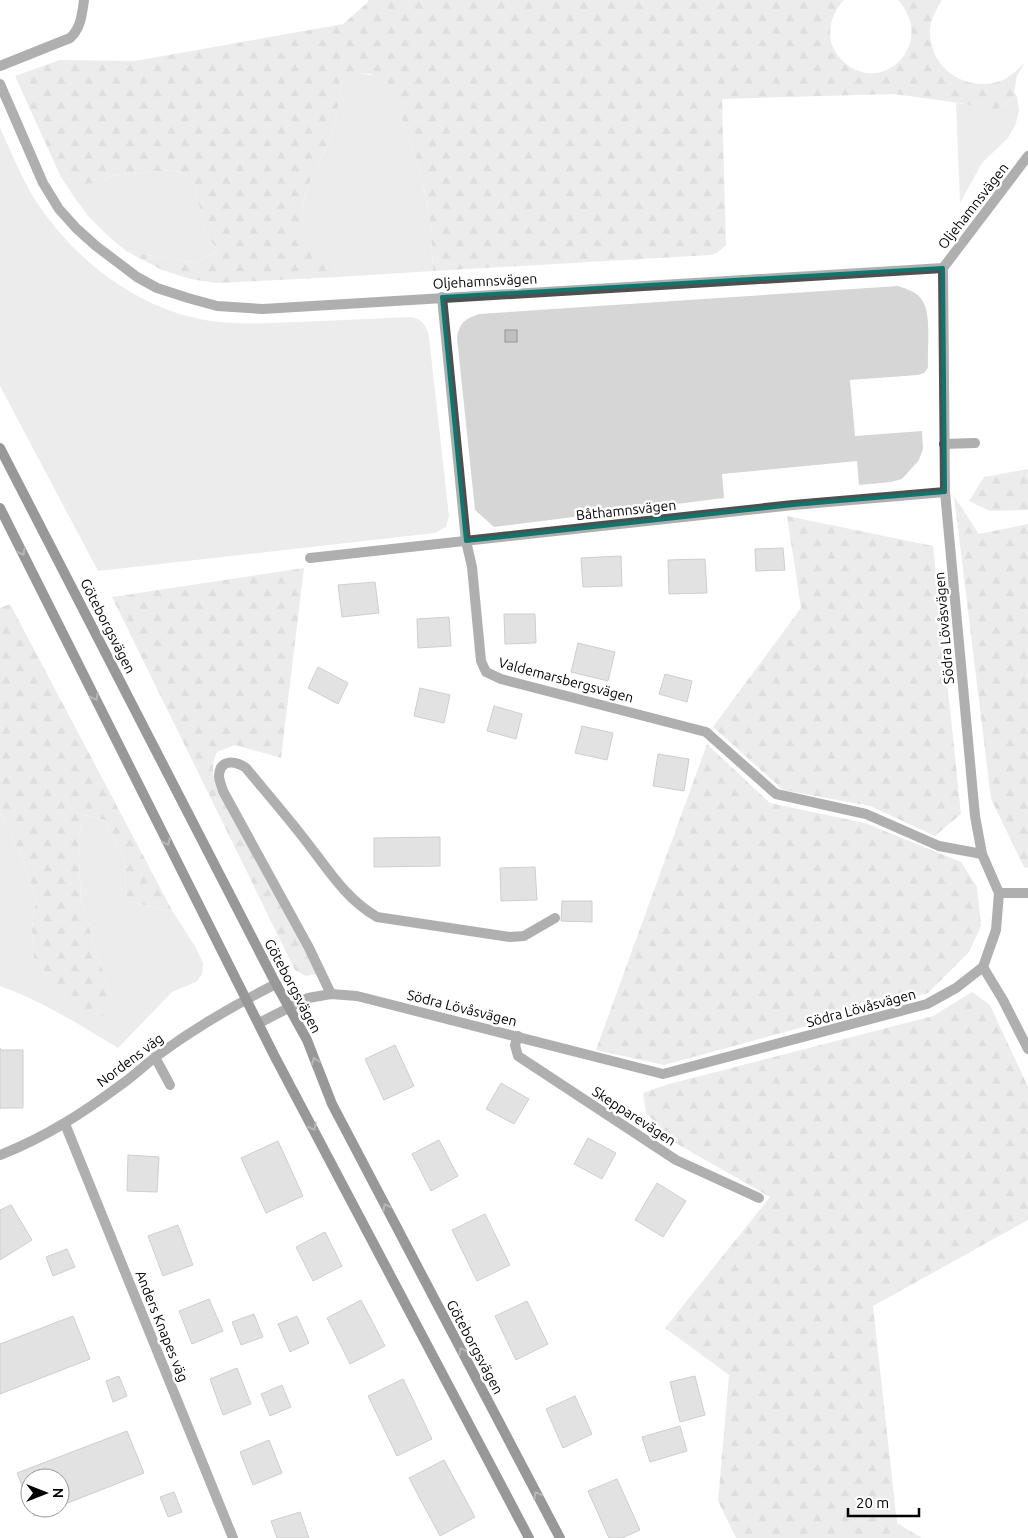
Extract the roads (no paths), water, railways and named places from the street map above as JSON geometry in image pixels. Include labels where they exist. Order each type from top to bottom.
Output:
[{"type":"main road","name":"Göteborgsvägen","points":[[0,448],[276,984],[307,1040],[332,1104],[560,1538]]},
{"type":"main road","points":[[0,510],[246,999],[529,1538]]},
{"type":"street","points":[[0,66],[70,38],[81,21],[84,0]]},
{"type":"street","name":"Oljehamnsvägen","points":[[0,84],[43,183],[59,209],[96,246],[137,277],[157,288],[217,306],[255,309],[942,268],[1028,156]]},
{"type":"street","name":"Södra Lövåsvägen","points":[[259,1023],[308,998],[331,994],[356,996],[663,1074],[927,1004],[956,988],[983,968],[996,930],[999,893],[982,854],[971,778],[945,492],[942,268]]},
{"type":"street","name":"Valdemarsbergsvägen","points":[[442,297],[466,542],[472,567],[481,661],[486,672],[501,679],[706,732],[776,794],[866,814],[939,846],[982,854]]},
{"type":"street","points":[[944,444],[975,443]]},
{"type":"street","name":"Båthamnsvägen","points":[[310,558],[793,505],[945,492]]},
{"type":"street","points":[[331,994],[309,948],[223,791],[219,776],[222,767],[228,762],[238,762],[246,768],[351,898],[366,911],[377,917],[510,937],[524,936],[555,918]]},
{"type":"street","points":[[999,893],[1028,893]]},
{"type":"street","points":[[983,968],[1003,1000],[1028,1049]]},
{"type":"street","name":"Nordens väg","points":[[0,1155],[66,1124],[201,1025],[276,984]]},
{"type":"street","name":"Skepparevägen","points":[[518,1036],[515,1045],[518,1056],[676,1160],[759,1198]]},
{"type":"street","points":[[155,1057],[170,1085]]},
{"type":"street","name":"Anders Knapes väg","points":[[66,1124],[233,1538]]}]
